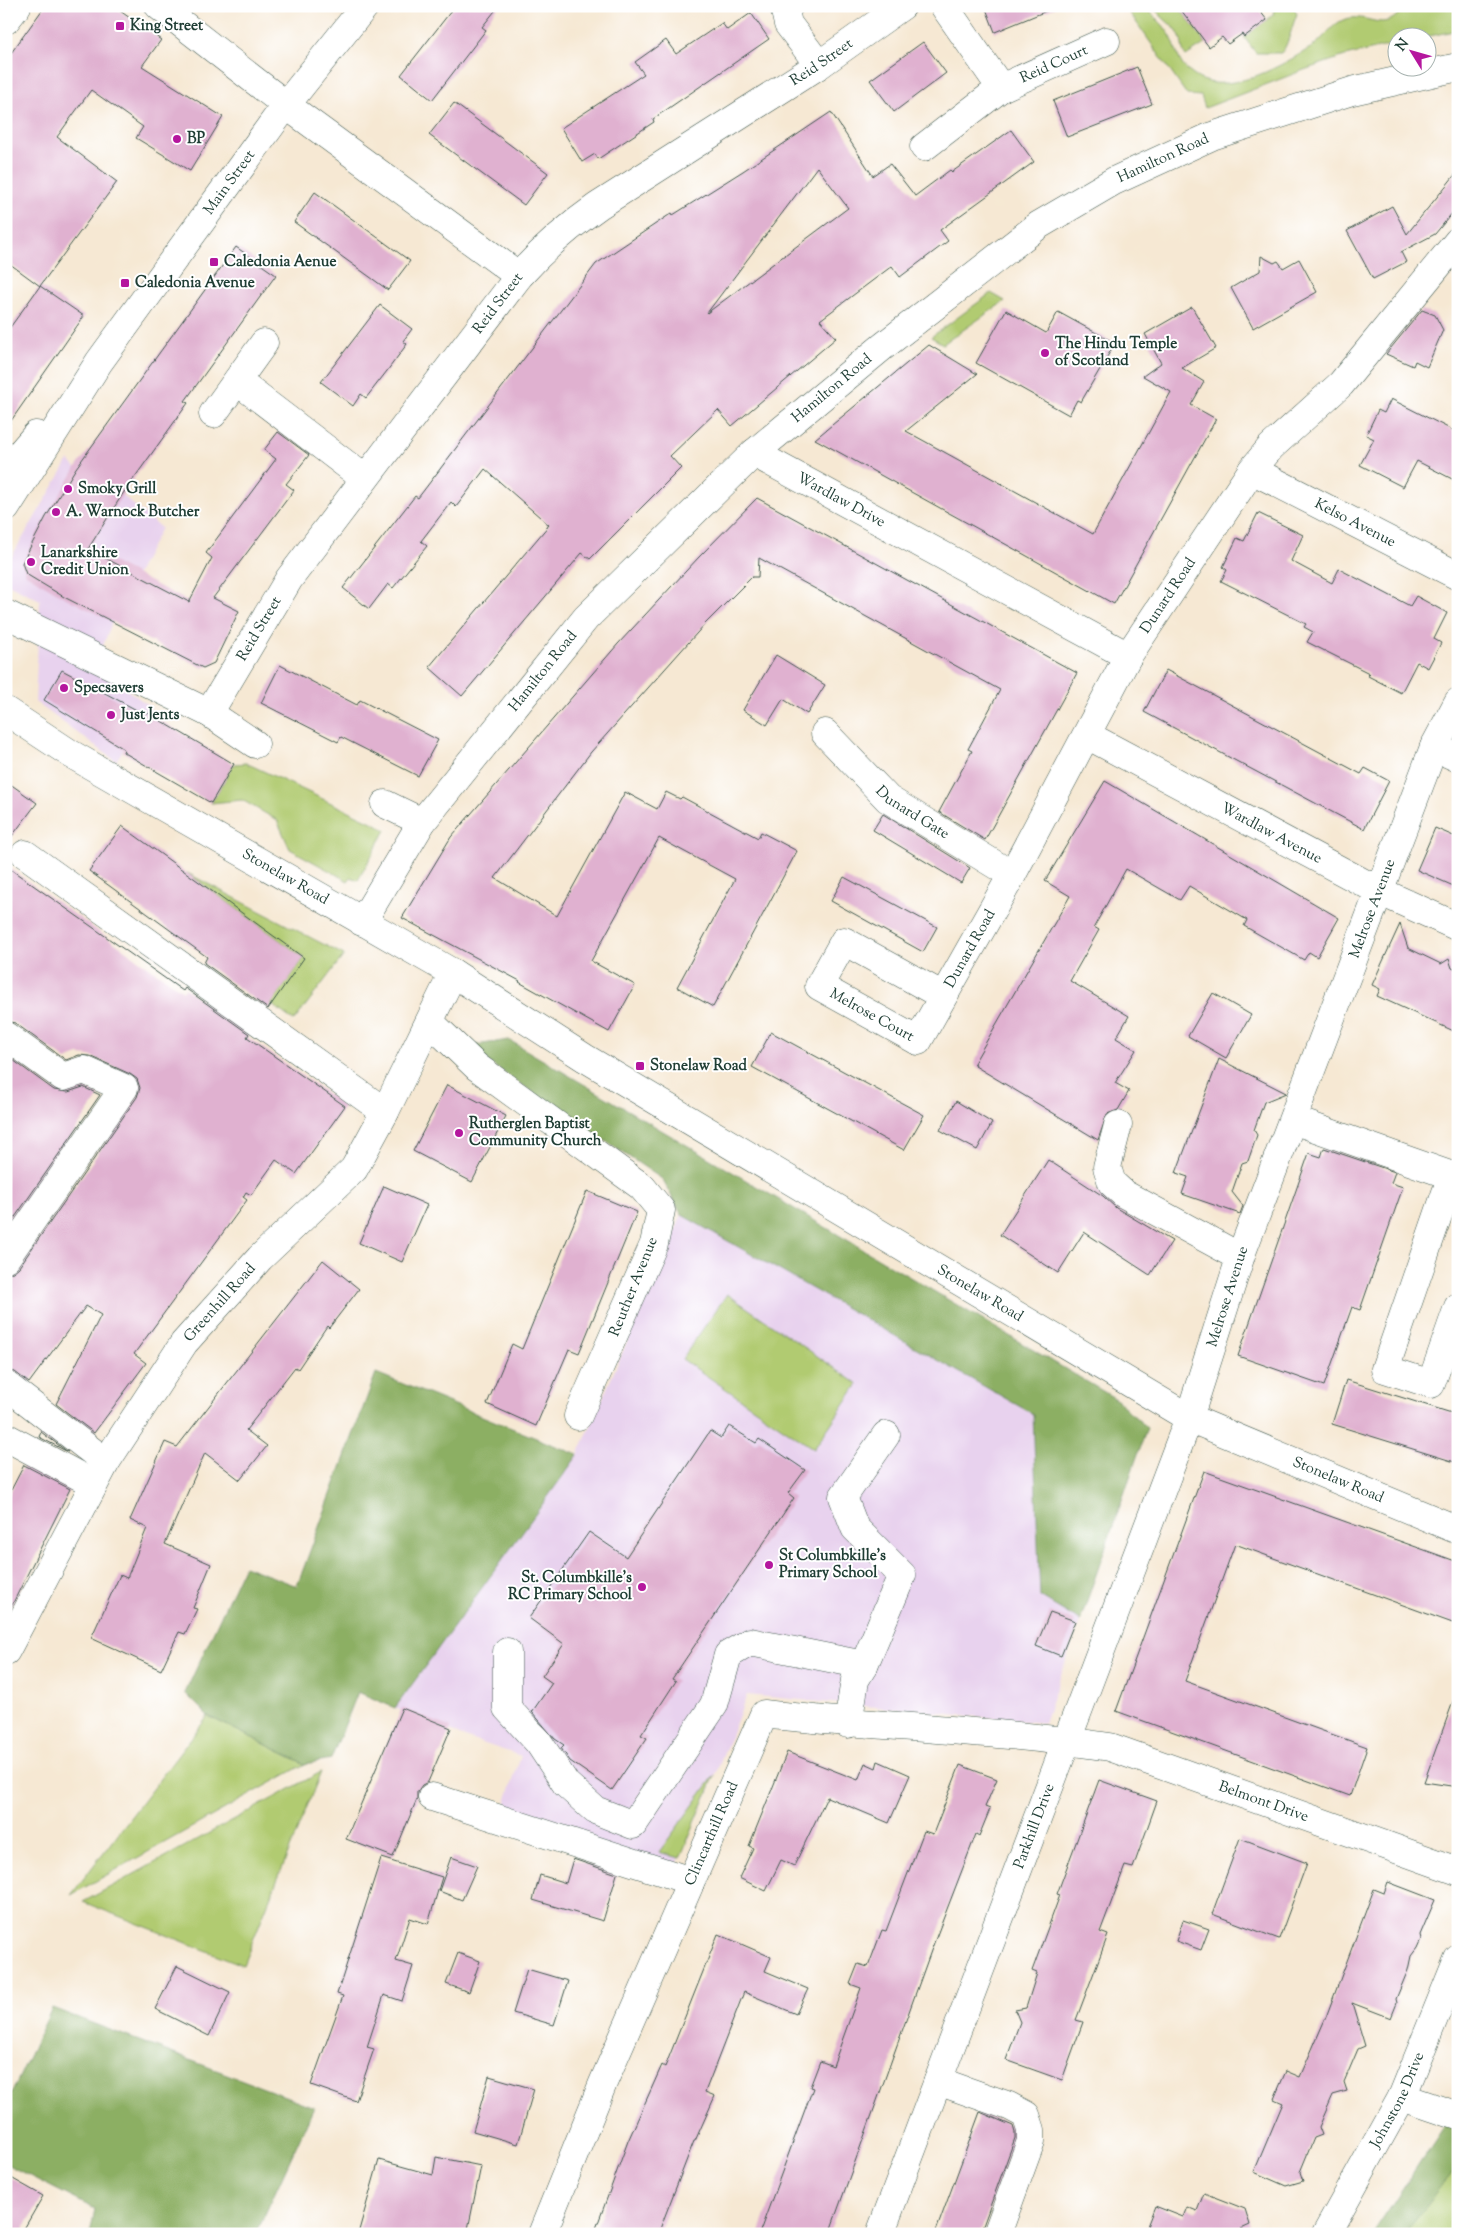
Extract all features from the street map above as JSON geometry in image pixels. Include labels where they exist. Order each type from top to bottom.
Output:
[{"type":"street","points":[[6,20],[17,6]]},
{"type":"street","points":[[159,6],[286,105],[519,276]]},
{"type":"street","name":"Main Street","points":[[6,508],[100,362],[286,105],[365,6]]},
{"type":"street","points":[[789,6],[785,11],[788,24],[819,66]]},
{"type":"street","name":"Reid Street","points":[[209,713],[289,579],[519,276],[541,251],[570,226],[598,206],[819,66],[902,6]]},
{"type":"street","name":"Reid Court","points":[[944,6],[1001,88]]},
{"type":"street","name":"Reid Court","points":[[924,148],[1001,88],[1106,41]]},
{"type":"street","name":"Hamilton Road","points":[[362,922],[422,822],[586,618],[754,453],[881,348],[1039,225],[1114,181],[1212,136],[1352,91],[1458,67]]},
{"type":"street","name":"Dunard Road","points":[[943,996],[1012,875],[1128,656],[1252,470],[1271,447],[1340,384],[1458,241]]},
{"type":"street","points":[[213,414],[264,343]]},
{"type":"street","name":"Main Street","points":[[6,470],[100,362]]},
{"type":"street","points":[[237,381],[364,478]]},
{"type":"street","name":"Wardlaw Drive","points":[[754,453],[1128,656]]},
{"type":"street","name":"Kelso Avenue","points":[[1252,470],[1458,576]]},
{"type":"street","points":[[6,614],[209,713],[255,744]]},
{"type":"street","name":"Melrose Avenue","points":[[1189,1418],[1240,1257],[1379,891],[1446,752],[1458,702]]},
{"type":"street","name":"Stonelaw Road","points":[[6,711],[71,754],[453,973],[585,1058],[1189,1418],[1458,1530]]},
{"type":"street","points":[[6,728],[71,754]]},
{"type":"street","name":"Dunard Gate","points":[[824,733],[888,800],[1012,875]]},
{"type":"street","name":"Wardlaw Avenue","points":[[1087,735],[1379,891],[1458,927]]},
{"type":"street","points":[[386,804],[422,822]]},
{"type":"street","points":[[25,854],[385,1112]]},
{"type":"street","name":"Greenhill Road","points":[[6,1651],[100,1473],[184,1343],[260,1258],[354,1169],[385,1112],[453,973]]},
{"type":"street","name":"Reuther Avenue","points":[[430,1022],[477,1067],[642,1187],[661,1210],[654,1244],[578,1416]]},
{"type":"street","points":[[6,1036],[63,1078],[84,1070],[124,1088],[6,1258]]},
{"type":"street","points":[[1293,1120],[1455,1176],[1385,1369],[1431,1384],[1458,1307]]},
{"type":"street","points":[[1118,1125],[1107,1167],[1112,1183],[1124,1194],[1240,1257]]},
{"type":"street","points":[[6,1385],[100,1473]]},
{"type":"street","name":"Parkhill Drive","points":[[880,2234],[1189,1418]]},
{"type":"street","points":[[848,1724],[855,1680],[864,1665],[902,1575],[855,1528],[842,1497],[886,1435]]},
{"type":"street","points":[[6,1437],[100,1473]]},
{"type":"street","points":[[507,1652],[507,1708],[539,1743],[566,1784],[595,1810],[633,1825],[714,1705],[728,1656],[750,1642],[864,1665]]},
{"type":"street","name":"Clincarthill Road","points":[[542,2234],[603,2083],[764,1714],[848,1724],[1067,1741]]},
{"type":"street","name":"Belmont Drive","points":[[1067,1741],[1110,1747],[1458,1871]]},
{"type":"street","points":[[432,1797],[691,1880]]},
{"type":"street","name":"Johnstone Drive","points":[[1326,2234],[1402,2097],[1458,1959]]},
{"type":"street","points":[[938,2081],[1009,2106],[1026,2116],[1031,2130],[1031,2141],[997,2234]]},
{"type":"street","points":[[1402,2097],[1458,2116]]},
{"type":"shaded area","points":[[69,460],[76,468],[122,495],[161,528],[112,622],[95,667],[151,707],[116,761],[35,702],[40,600],[6,583],[6,566]]},
{"type":"shaded area","name":"St Columbkille's Primary School","points":[[682,1215],[1033,1414],[1040,1597],[1080,1621],[1044,1723],[747,1695],[707,1796],[674,1871],[501,1817],[521,1756],[467,1738],[395,1708],[578,1455]]},
{"type":"green space","points":[[1125,6],[1146,6],[1168,32],[1179,59],[1186,69],[1205,81],[1220,83],[1236,82],[1253,77],[1285,62],[1312,47],[1343,20],[1361,18],[1383,22],[1397,15],[1405,6],[1458,6],[1458,30],[1436,35],[1436,28],[1386,28],[1386,46],[1345,56],[1205,108],[1201,96],[1187,95]]},
{"type":"green space","points":[[1154,6],[1178,6],[1206,43],[1186,56],[1178,33]]},
{"type":"green space","points":[[1275,6],[1293,6],[1297,14],[1288,41],[1281,53],[1256,53],[1244,37],[1273,15]]},
{"type":"green space","points":[[991,293],[1005,301],[943,344],[931,337]]},
{"type":"green space","points":[[246,763],[386,830],[358,880],[351,877],[348,881],[290,849],[277,820],[242,800],[211,803],[234,764]]},
{"type":"green space","points":[[187,873],[344,955],[294,1021],[271,1004],[304,958]]},
{"type":"green space","points":[[509,1040],[1116,1399],[1147,1428],[1080,1621],[1040,1597],[1033,1414],[682,1215],[662,1179],[482,1058],[476,1045]]},
{"type":"green space","points":[[727,1294],[858,1384],[814,1449],[682,1359]]},
{"type":"green space","points":[[376,1373],[578,1455],[395,1708],[358,1692],[331,1759],[305,1764],[208,1716],[185,1693],[244,1566],[297,1586]]},
{"type":"green space","points":[[208,1716],[305,1764],[71,1895]]},
{"type":"green space","points":[[321,1772],[243,1965],[83,1902]]},
{"type":"green space","points":[[715,1775],[680,1858],[659,1852]]},
{"type":"green space","points":[[52,2008],[314,2107],[256,2234],[90,2234],[95,2209],[6,2164],[6,2105]]},
{"type":"green space","points":[[1449,2119],[1458,2122],[1458,2166],[1409,2227],[1407,2234],[1373,2234]]},
{"type":"green space","points":[[1458,2122],[1458,2234],[1373,2234]]},
{"type":"building","points":[[45,6],[113,6],[161,40],[142,66],[223,117],[190,171],[136,138],[143,127],[91,90],[57,137],[117,182],[40,286],[6,261],[6,60]]},
{"type":"building","points":[[455,6],[499,6],[482,27],[486,30],[432,100],[401,75]]},
{"type":"building","points":[[985,6],[1055,6],[1056,7],[995,32]]},
{"type":"building","points":[[1178,6],[1256,6],[1267,20],[1244,37],[1242,34],[1228,44],[1222,37],[1209,47]]},
{"type":"building","points":[[751,13],[769,39],[653,119],[654,122],[598,159],[595,154],[582,162],[561,128],[644,74],[635,62],[666,40],[676,54],[722,23],[727,30]]},
{"type":"building","points":[[923,42],[946,73],[894,112],[870,80]]},
{"type":"building","points":[[1137,67],[1152,104],[1067,137],[1053,101]]},
{"type":"building","points":[[454,103],[548,173],[524,205],[429,135]]},
{"type":"building","points":[[831,112],[873,176],[890,164],[915,196],[950,170],[952,172],[1011,130],[1034,162],[940,230],[948,241],[900,277],[892,266],[820,320],[836,338],[732,426],[718,410],[670,456],[681,468],[590,559],[582,553],[462,696],[429,667],[549,525],[485,469],[456,507],[451,502],[421,541],[427,546],[393,588],[388,584],[369,609],[343,588],[415,496],[418,498],[596,264],[672,213],[673,215]],"holes":[[[817,167],[848,208],[707,313]]]},
{"type":"building","points":[[1458,171],[1458,206],[1435,234],[1401,252],[1406,262],[1373,279],[1347,231],[1392,206],[1407,234]]},
{"type":"building","points":[[315,192],[410,261],[388,290],[294,222]]},
{"type":"building","points":[[236,247],[276,275],[185,401],[188,403],[122,495],[88,549],[189,602],[212,558],[206,553],[276,459],[264,450],[278,432],[309,455],[286,484],[294,490],[213,598],[239,611],[214,663],[203,668],[64,597],[26,574],[22,563],[46,517],[76,468]]},
{"type":"building","points":[[1261,256],[1274,263],[1278,261],[1283,268],[1299,259],[1317,292],[1253,328],[1231,288],[1260,271]]},
{"type":"building","points":[[40,286],[84,316],[6,428],[6,333]]},
{"type":"building","points":[[380,305],[412,329],[403,341],[407,344],[387,371],[366,398],[361,394],[353,406],[321,382]]},
{"type":"building","points":[[1192,307],[1216,348],[1182,368],[1204,382],[1191,405],[1216,419],[1114,604],[815,439],[929,345],[977,374],[906,431],[1093,534],[1171,392],[1143,376],[1161,363],[1145,334]]},
{"type":"building","name":"The Hindu Temple of Scotland","points":[[1006,310],[1046,333],[1058,312],[1111,341],[1111,350],[1081,402],[1077,400],[1069,415],[976,363]]},
{"type":"building","points":[[1422,310],[1435,315],[1443,330],[1427,367],[1415,361],[1413,366],[1386,354]]},
{"type":"building","points":[[1391,399],[1458,433],[1458,482],[1417,461],[1403,487],[1360,465],[1374,439],[1366,435],[1378,410],[1384,413]]},
{"type":"building","points":[[757,498],[1077,673],[985,840],[939,812],[972,751],[968,749],[1000,690],[759,558],[758,577],[752,577],[705,624],[591,752],[495,878],[557,916],[625,792],[657,809],[666,792],[680,799],[682,797],[758,838],[761,832],[797,851],[713,1007],[677,987],[735,879],[659,838],[591,961],[635,985],[609,1032],[520,981],[402,918],[451,837],[618,644]]},
{"type":"building","points":[[1258,513],[1303,535],[1291,561],[1332,583],[1339,569],[1410,606],[1416,596],[1447,613],[1434,639],[1441,643],[1428,668],[1417,662],[1401,693],[1368,676],[1369,673],[1307,642],[1313,632],[1304,627],[1306,624],[1221,581],[1227,570],[1223,567],[1237,538],[1244,541]]},
{"type":"building","points":[[776,655],[825,685],[807,714],[783,699],[767,725],[743,710]]},
{"type":"building","points":[[280,665],[357,705],[360,700],[438,740],[418,776],[341,737],[338,742],[261,703]]},
{"type":"building","points":[[62,670],[144,714],[146,712],[234,764],[211,803],[123,752],[124,749],[44,700]]},
{"type":"building","points":[[1166,670],[1361,774],[1365,768],[1389,781],[1364,829],[1144,712]]},
{"type":"building","points":[[6,781],[37,803],[6,844]]},
{"type":"building","points":[[1105,781],[1339,918],[1317,957],[1309,952],[1304,960],[1244,926],[1247,920],[1189,886],[1180,900],[1126,869],[1094,927],[1099,930],[1070,981],[1129,1016],[1116,1038],[1136,1050],[1115,1083],[1129,1091],[1118,1110],[1107,1114],[1098,1140],[975,1066],[976,1064],[974,1063],[1070,896],[1045,881]]},
{"type":"building","points":[[883,814],[970,868],[961,883],[873,830]]},
{"type":"building","points":[[122,826],[304,958],[268,1009],[204,963],[207,957],[89,871]]},
{"type":"building","points":[[1435,828],[1458,838],[1458,888],[1417,870]]},
{"type":"building","points":[[6,866],[183,991],[185,988],[249,1034],[247,1037],[345,1106],[296,1174],[276,1160],[251,1195],[246,1192],[243,1197],[247,1200],[134,1354],[146,1363],[94,1433],[56,1404],[101,1315],[86,1306],[29,1383],[15,1372],[6,1370],[6,1273],[13,1272],[19,1267],[137,1097],[140,1088],[137,1079],[130,1074],[90,1056],[79,1055],[66,1060],[15,1023],[6,1021]]},
{"type":"building","points":[[844,877],[937,927],[923,952],[831,901]]},
{"type":"building","points":[[1400,924],[1408,948],[1441,964],[1449,959],[1452,968],[1458,971],[1458,1033],[1377,996],[1380,989],[1372,985]]},
{"type":"building","points":[[1213,993],[1251,1015],[1226,1058],[1188,1036]]},
{"type":"building","points":[[771,1032],[924,1115],[904,1150],[752,1067]]},
{"type":"building","points":[[6,1055],[54,1090],[68,1092],[83,1087],[100,1095],[6,1230]]},
{"type":"building","points":[[1219,1059],[1286,1093],[1264,1102],[1254,1130],[1257,1135],[1248,1161],[1242,1163],[1232,1192],[1243,1206],[1240,1214],[1182,1194],[1188,1177],[1176,1173]]},
{"type":"building","name":"Rutherglen Baptist Community Church","points":[[447,1085],[506,1116],[472,1182],[413,1151]]},
{"type":"building","points":[[956,1101],[992,1123],[977,1150],[940,1130]]},
{"type":"building","points":[[1324,1148],[1395,1172],[1391,1183],[1403,1187],[1360,1310],[1352,1307],[1324,1386],[1238,1356],[1309,1153],[1321,1157]]},
{"type":"building","points":[[1048,1160],[1103,1196],[1116,1208],[1172,1241],[1150,1275],[1084,1232],[1058,1273],[1000,1235]]},
{"type":"building","points":[[384,1186],[427,1205],[402,1262],[359,1243]]},
{"type":"building","points":[[587,1191],[637,1212],[579,1353],[569,1349],[536,1426],[487,1404],[512,1344],[522,1349]]},
{"type":"building","points":[[323,1260],[359,1289],[329,1328],[327,1326],[298,1369],[295,1367],[246,1430],[267,1446],[240,1480],[205,1453],[165,1544],[211,1564],[193,1608],[197,1609],[185,1634],[179,1632],[161,1670],[91,1638],[120,1575],[127,1578],[147,1528],[130,1520],[165,1442],[177,1447]]},
{"type":"building","points":[[1346,1380],[1458,1415],[1458,1463],[1332,1424]]},
{"type":"building","name":"St. Columbkille's RC Primary School","points":[[729,1426],[756,1443],[759,1439],[805,1470],[788,1493],[794,1498],[672,1679],[676,1681],[641,1735],[647,1738],[612,1790],[570,1761],[561,1748],[564,1745],[555,1739],[532,1712],[552,1683],[542,1676],[564,1644],[529,1618],[589,1532],[626,1557],[710,1431],[721,1438]]},
{"type":"building","points":[[41,1432],[68,1452],[39,1437]]},
{"type":"building","points":[[24,1465],[70,1489],[6,1617],[6,1500]]},
{"type":"building","points":[[1204,1471],[1458,1562],[1458,1625],[1235,1544],[1185,1681],[1367,1747],[1350,1796],[1116,1711]]},
{"type":"building","points":[[1050,1612],[1075,1621],[1061,1656],[1036,1646]]},
{"type":"building","points":[[1455,1696],[1458,1696],[1458,1787],[1424,1782]]},
{"type":"building","points":[[402,1708],[451,1728],[428,1782],[422,1785],[417,1792],[417,1799],[393,1857],[346,1839]]},
{"type":"building","points":[[787,1752],[858,1780],[865,1763],[876,1768],[878,1761],[910,1775],[889,1823],[827,1797],[794,1866],[781,1860],[766,1891],[739,1878],[753,1848],[749,1846]]},
{"type":"building","points":[[960,1765],[997,1779],[985,1807],[990,1809],[979,1836],[976,1834],[932,1948],[829,2234],[759,2234],[813,2088],[810,2087],[820,2061],[833,2066],[861,1988],[850,1984],[858,1964],[868,1967],[882,1930],[886,1931],[924,1831],[933,1834]]},
{"type":"building","points":[[1099,1780],[1157,1801],[1133,1868],[1125,1866],[1100,1932],[1108,1935],[1076,2020],[1083,2022],[1062,2080],[1006,2060],[1020,2022],[1015,2010],[1026,2008],[1037,1973],[1032,1971],[1060,1895],[1057,1894]]},
{"type":"building","points":[[1240,1838],[1307,1863],[1279,1939],[1212,1914]]},
{"type":"building","points":[[451,1857],[477,1866],[462,1900],[439,1891]]},
{"type":"building","points":[[381,1858],[442,1877],[428,1924],[410,1918],[396,1961],[413,1966],[402,2001],[384,1995],[367,2047],[374,2049],[356,2101],[311,2085],[343,1996],[337,1994]]},
{"type":"building","points":[[573,1859],[617,1874],[603,1921],[533,1900],[540,1875],[566,1883]]},
{"type":"building","points":[[1388,1882],[1435,1900],[1420,1935],[1421,1939],[1411,1956],[1391,2018],[1352,2003],[1365,2046],[1358,2049],[1344,2082],[1347,2091],[1333,2095],[1319,2127],[1322,2135],[1314,2138],[1300,2172],[1303,2181],[1286,2186],[1254,2172],[1283,2103],[1274,2099],[1286,2071],[1300,2077],[1326,2017],[1374,1889],[1384,1893]]},
{"type":"building","points":[[1183,1920],[1209,1929],[1201,1950],[1176,1941]]},
{"type":"building","points":[[718,1934],[771,1957],[765,1971],[808,1989],[796,2014],[744,1992],[705,2092],[715,2096],[694,2141],[658,2234],[594,2234],[628,2141],[662,2065],[665,2067]]},
{"type":"building","points":[[458,1953],[480,1961],[469,1992],[446,1984]]},
{"type":"building","points":[[177,1966],[230,1992],[209,2036],[155,2009]]},
{"type":"building","points":[[527,1969],[568,1981],[554,2025],[513,2013]]},
{"type":"building","points":[[489,2076],[534,2089],[518,2144],[473,2131]]},
{"type":"building","points":[[980,2112],[1013,2126],[1015,2138],[980,2234],[935,2234]]},
{"type":"building","points":[[436,2157],[481,2166],[467,2234],[358,2234],[379,2160],[433,2175]]},
{"type":"building","points":[[6,2175],[43,2196],[21,2234],[6,2234]]},
{"type":"building","points":[[1204,2193],[1245,2209],[1250,2225],[1241,2229],[1250,2234],[1144,2234],[1155,2206],[1183,2217],[1187,2207],[1197,2211]]},
{"type":"place","name":"King Street","points":[[120,26]]},
{"type":"place","name":"BP","points":[[177,139]]},
{"type":"place","name":"Caledonia Aenue","points":[[214,262]]},
{"type":"place","name":"Caledonia Avenue","points":[[125,283]]},
{"type":"place","name":"The Hindu Temple of Scotland","points":[[1045,353]]},
{"type":"place","name":"Smoky Grill","points":[[68,489]]},
{"type":"place","name":"A. Warnock Butcher","points":[[56,512]]},
{"type":"place","name":"Lanarkshire Credit Union","points":[[31,562]]},
{"type":"place","name":"Specsavers","points":[[64,688]]},
{"type":"place","name":"Just Jents","points":[[111,715]]},
{"type":"place","name":"Stonelaw Road","points":[[640,1066]]},
{"type":"place","name":"Rutherglen Baptist Community Church","points":[[459,1133]]},
{"type":"place","name":"St Columbkille's Primary School","points":[[769,1565]]},
{"type":"place","name":"St. Columbkille's RC Primary School","points":[[642,1587]]}]
